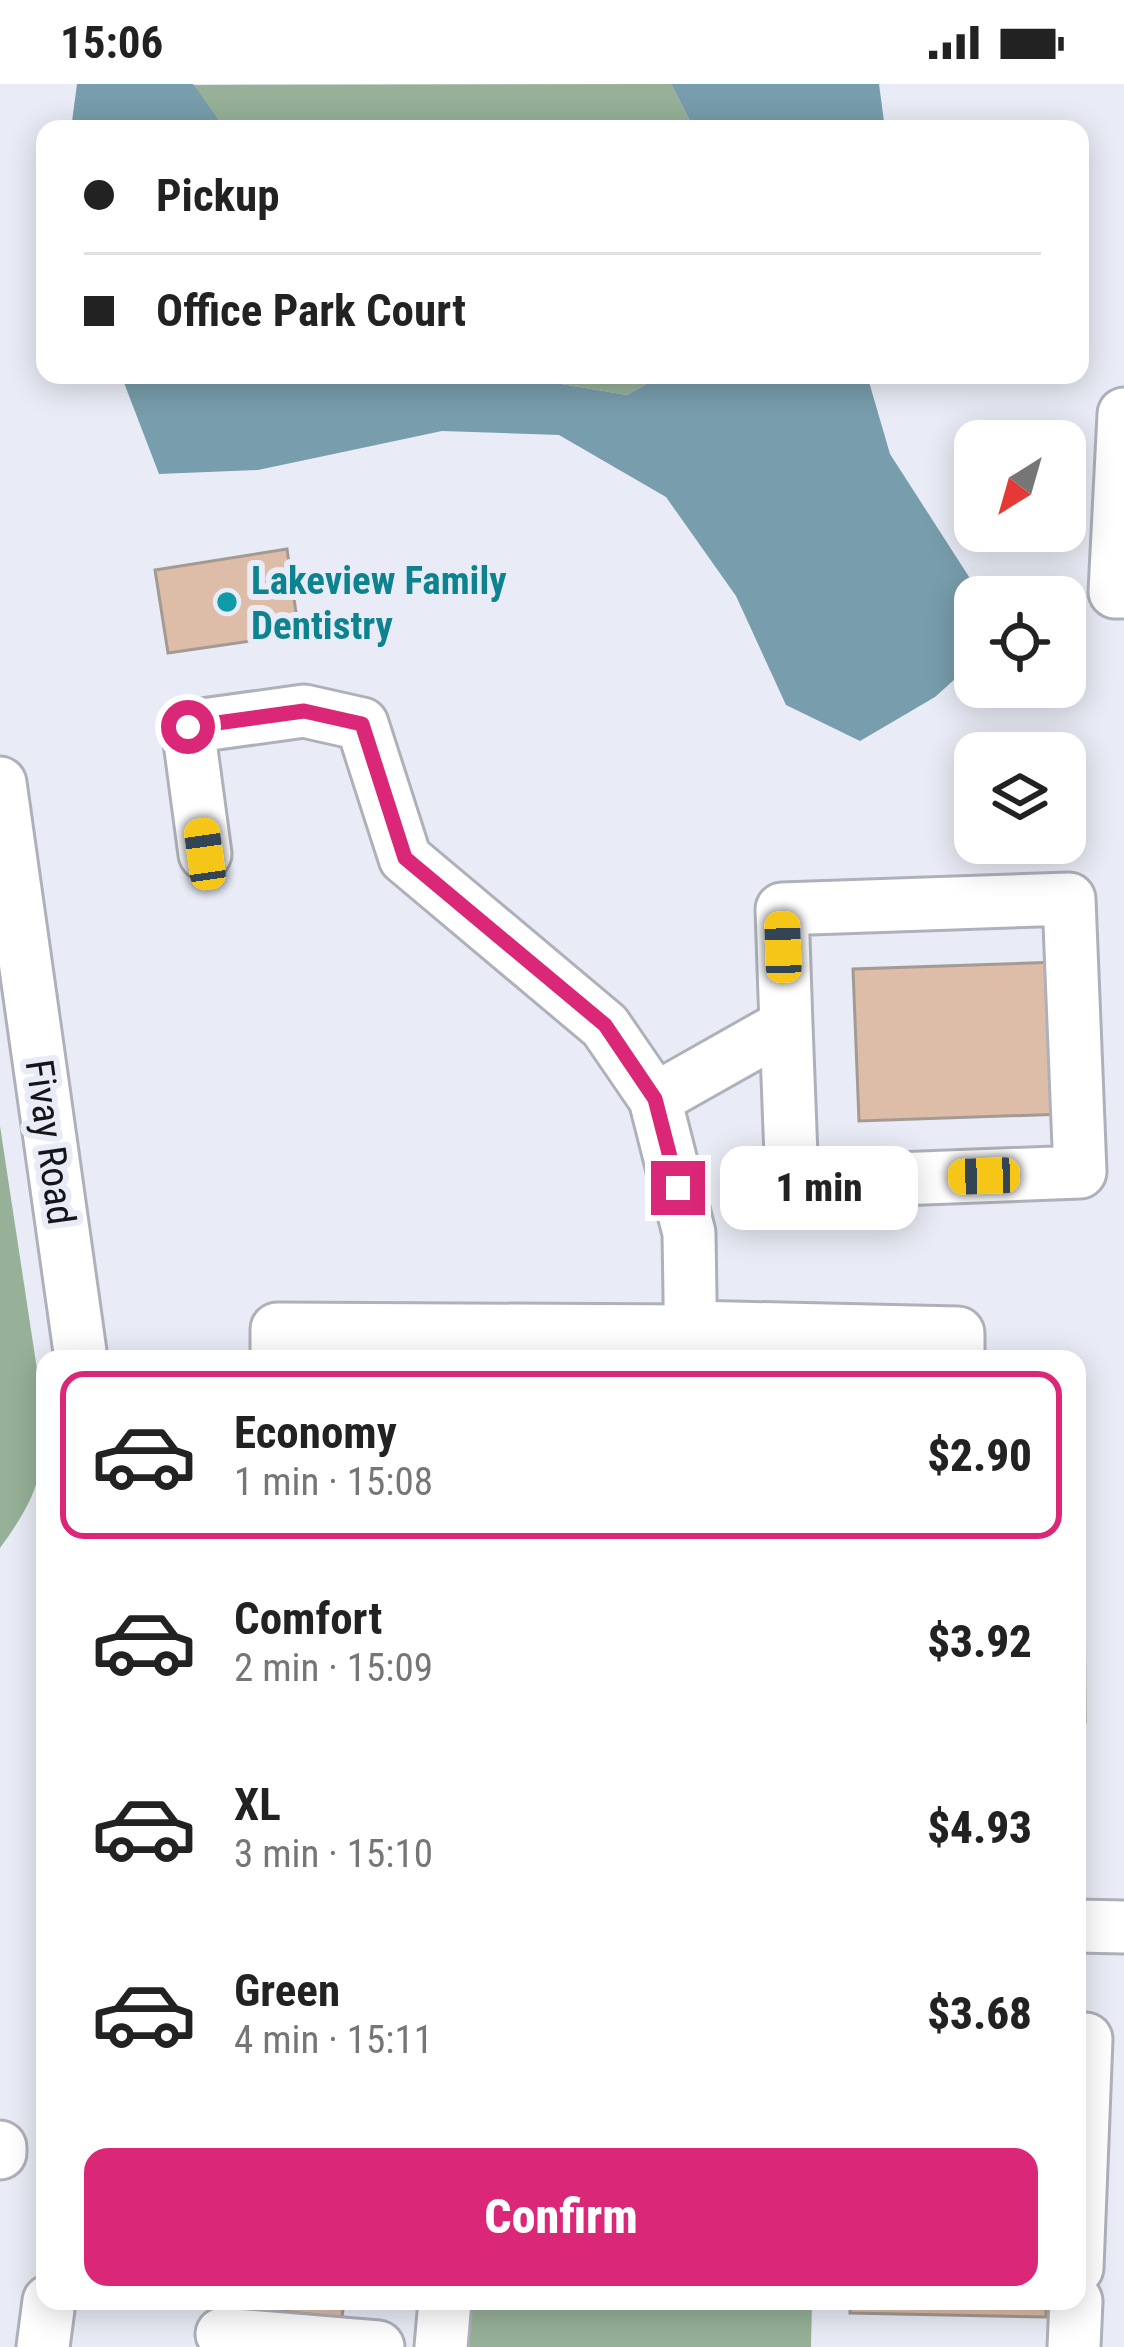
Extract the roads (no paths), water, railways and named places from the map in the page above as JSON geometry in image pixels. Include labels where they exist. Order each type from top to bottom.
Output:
[{"type":"street","points":[[1124,414],[1114,592],[1124,592]]},
{"type":"street","points":[[205,854],[188,727],[304,711],[362,724],[405,858],[605,1025],[655,1099],[689,1233],[691,1339]]},
{"type":"street","name":"Fivay Road","points":[[0,783],[80,1350]]},
{"type":"street","points":[[1069,898],[1080,1172],[792,1183],[786,1025],[782,909],[1069,898]]},
{"type":"street","points":[[655,1099],[786,1025]]},
{"type":"street","points":[[277,1350],[277,1329],[834,1344],[958,1334],[958,1350]]},
{"type":"street","points":[[1086,1926],[1124,1927]]},
{"type":"street","points":[[43,2347],[48,2310]]},
{"type":"street","points":[[441,2347],[444,2310]]},
{"type":"street","points":[[1074,2347],[1076,2310]]},
{"type":"street","points":[[216,2327],[379,2347]]},
{"type":"water","points":[[77,84],[193,84],[219,120],[72,120]]},
{"type":"water","points":[[671,84],[879,84],[884,120],[689,120]]},
{"type":"water","points":[[124,384],[562,384],[627,395],[646,384],[870,384],[890,454],[968,576],[954,576],[954,680],[935,697],[860,741],[786,705],[736,596],[666,497],[559,435],[442,431],[258,470],[159,474]]},
{"type":"place","name":"Lakeview Family Dentistry","points":[[227,602]]}]
